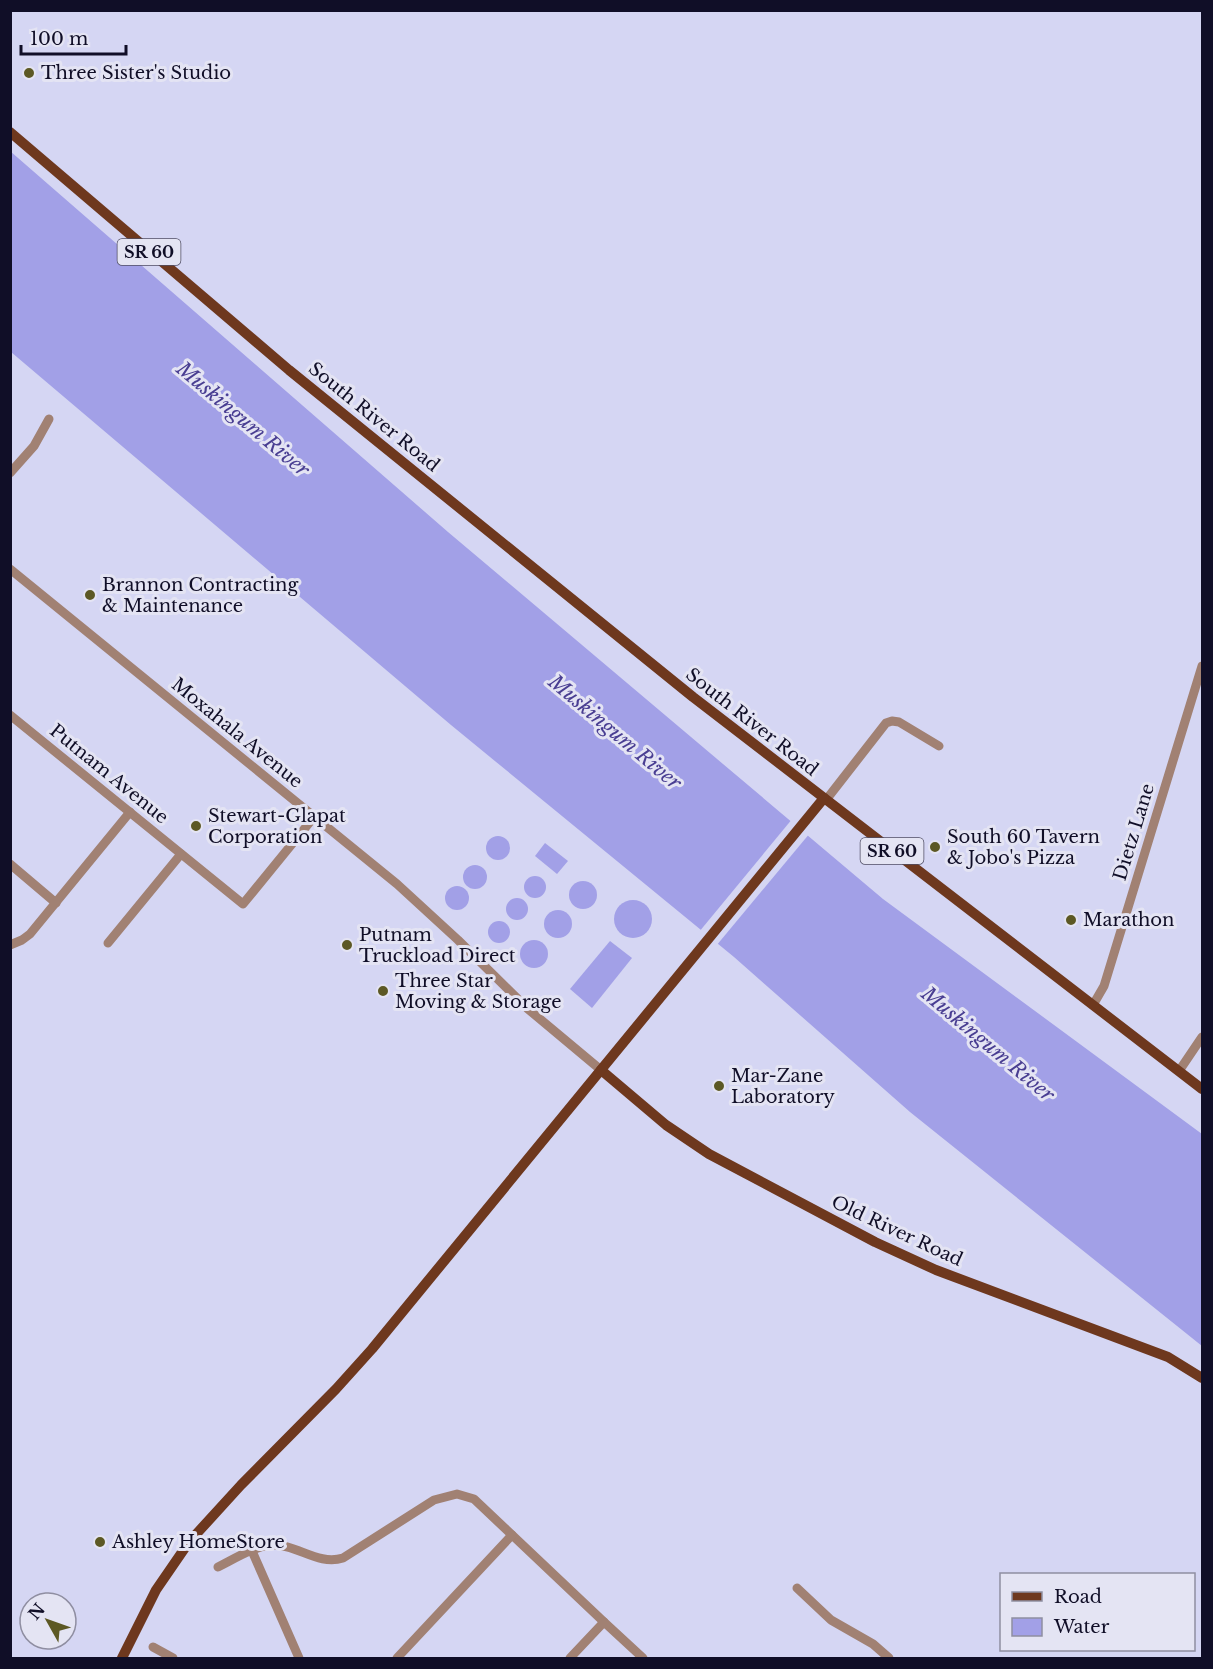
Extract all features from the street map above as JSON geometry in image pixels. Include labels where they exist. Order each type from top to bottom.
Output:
[{"type":"main road","name":"South River Road","points":[[10,132],[289,370],[693,697],[1203,1089]]},
{"type":"main road","points":[[122,1659],[156,1590],[189,1542],[372,1349],[825,799]]},
{"type":"main road","name":"Old River Road","points":[[601,1070],[666,1125],[709,1154],[875,1242],[936,1270],[1168,1357],[1203,1378]]},
{"type":"street","points":[[10,473],[34,446],[49,419]]},
{"type":"street","name":"Moxahala Avenue","points":[[10,569],[397,884],[528,1009],[601,1070]]},
{"type":"street","name":"Dietz Lane","points":[[1093,1005],[1104,986],[1203,666]]},
{"type":"street","name":"Putnam Avenue","points":[[10,715],[243,904],[314,817]]},
{"type":"street","points":[[825,799],[886,723],[899,722],[939,746]]},
{"type":"street","points":[[10,945],[30,934],[130,812]]},
{"type":"street","points":[[108,943],[181,854]]},
{"type":"street","points":[[10,864],[56,903]]},
{"type":"street","points":[[1179,1071],[1203,1037]]},
{"type":"street","points":[[218,1567],[268,1545],[321,1559],[343,1558],[434,1500],[457,1494],[474,1499],[643,1659]]},
{"type":"street","points":[[397,1659],[512,1535]]},
{"type":"street","points":[[252,1551],[299,1659]]},
{"type":"street","points":[[797,1588],[831,1620],[873,1644],[889,1659]]},
{"type":"street","points":[[570,1659],[604,1622]]},
{"type":"street","points":[[153,1647],[173,1659]]},
{"type":"water","name":"Muskingum River","points":[[10,151],[448,532],[883,899],[1202,1134],[1202,1346],[910,1112],[734,957],[451,725],[11,352]]},
{"type":"water","points":[[498,836],[507,839],[510,848],[507,857],[498,860],[489,857],[486,848],[489,839]]},
{"type":"water","points":[[545,843],[568,861],[557,874],[535,856]]},
{"type":"water","points":[[475,865],[484,868],[487,877],[484,886],[475,889],[466,886],[463,877],[466,868]]},
{"type":"water","points":[[535,876],[543,879],[546,887],[543,895],[535,898],[527,895],[524,887],[527,879]]},
{"type":"water","points":[[583,881],[593,885],[597,895],[593,905],[583,909],[573,905],[569,895],[573,885]]},
{"type":"water","points":[[457,886],[466,889],[469,898],[466,907],[457,910],[448,907],[445,898],[448,889]]},
{"type":"water","points":[[517,898],[525,901],[528,909],[525,917],[517,920],[509,917],[506,909],[509,901]]},
{"type":"water","points":[[633,900],[640,901],[646,906],[651,912],[651,926],[646,932],[640,937],[633,938],[626,937],[620,932],[615,926],[614,919],[615,912],[620,906],[626,901]]},
{"type":"water","points":[[558,910],[568,914],[572,924],[568,934],[558,938],[548,934],[544,924],[548,914]]},
{"type":"water","points":[[499,921],[507,924],[510,932],[507,940],[499,943],[491,940],[488,932],[491,924]]},
{"type":"water","points":[[534,940],[544,944],[548,954],[544,964],[534,968],[524,964],[520,954],[524,944]]},
{"type":"water","points":[[610,941],[632,958],[592,1008],[570,989]]},
{"type":"pier","points":[[793,818],[810,833],[716,946],[699,932]]},
{"type":"place","name":"Three Sister's Studio","points":[[29,73]]},
{"type":"place","name":"Brannon Contracting & Maintenance","points":[[90,595]]},
{"type":"place","name":"Stewart-Glapat Corporation","points":[[196,826]]},
{"type":"place","name":"South 60 Tavern & Jobo's Pizza","points":[[935,847]]},
{"type":"place","name":"Marathon","points":[[1071,920]]},
{"type":"place","name":"Putnam Truckload Direct","points":[[347,945]]},
{"type":"place","name":"Three Star Moving & Storage","points":[[383,991]]},
{"type":"place","name":"Mar-Zane Laboratory","points":[[719,1086]]},
{"type":"place","name":"Ashley HomeStore","points":[[100,1542]]}]
